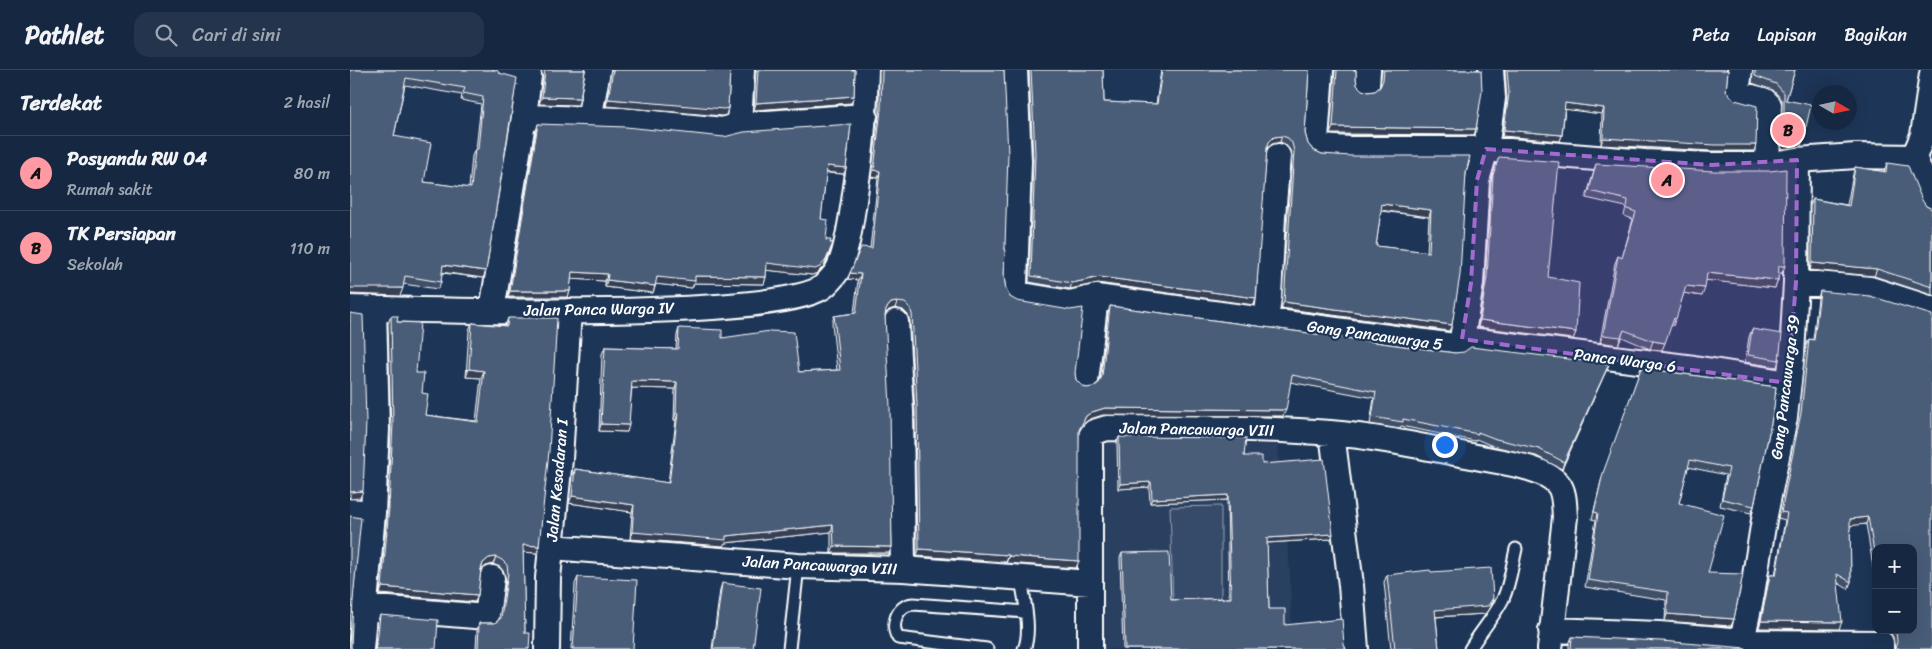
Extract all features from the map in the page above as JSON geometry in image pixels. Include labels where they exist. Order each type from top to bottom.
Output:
[{"type":"street","points":[[492,310],[529,76],[506,70]]},
{"type":"street","points":[[590,120],[598,70]]},
{"type":"street","points":[[739,125],[742,70]]},
{"type":"street","points":[[524,116],[624,120],[723,130],[739,125],[865,116],[866,70]]},
{"type":"street","name":"Gang Pancawarga 5","points":[[1015,70],[1020,161],[1014,284],[1017,294],[1070,303],[1096,297],[1454,346],[1458,345],[1462,339],[1470,283],[1477,180],[1486,148],[1493,98],[1491,70]]},
{"type":"street","points":[[1321,70],[1317,106],[1316,140],[1318,145],[1350,149],[1486,148],[1645,162],[1712,165],[1767,164],[1856,156],[1914,157]]},
{"type":"street","points":[[1740,70],[1737,93],[1764,100],[1769,105],[1767,164]]},
{"type":"street","points":[[1914,157],[1928,136],[1932,74]]},
{"type":"street","name":"Jalan Panca Warga IV","points":[[350,308],[569,311],[715,308],[790,300],[824,287],[837,270],[850,232],[865,116]]},
{"type":"street","points":[[1266,321],[1278,156]]},
{"type":"street","points":[[1914,157],[1932,202]]},
{"type":"street","name":"Gang Pancawarga 39","points":[[1752,644],[1752,594],[1764,520],[1785,417],[1796,282],[1798,160]]},
{"type":"street","points":[[1796,282],[1870,289],[1932,309]]},
{"type":"street","points":[[1086,381],[1096,297]]},
{"type":"street","points":[[361,649],[364,607],[362,512],[377,429],[374,308]]},
{"type":"street","name":"Jalan Kesadaran I","points":[[547,649],[551,547],[560,459],[569,311]]},
{"type":"street","points":[[896,322],[902,468],[903,569]]},
{"type":"street","name":"Panca Warga 6","points":[[1462,339],[1694,368],[1788,383]]},
{"type":"street","name":"Jalan Pancawarga VIII","points":[[1090,649],[1090,437],[1094,432],[1107,428],[1270,429],[1332,433],[1398,442],[1516,465],[1544,475],[1559,485],[1564,500],[1565,517],[1551,639]]},
{"type":"street","points":[[1332,433],[1351,584],[1356,649]]},
{"type":"street","name":"Jalan Pancawarga VIII","points":[[551,547],[798,566],[903,569],[1022,579],[1090,582]]},
{"type":"street","points":[[364,607],[487,617],[492,578]]},
{"type":"street","points":[[1551,639],[1659,634],[1752,644],[1881,643],[1881,649]]},
{"type":"lane","points":[[1470,649],[1502,600],[1516,549]]},
{"type":"lane","points":[[790,649],[798,566]]},
{"type":"lane","points":[[1022,579],[1027,643],[1024,649]]},
{"type":"lane","points":[[987,649],[898,638],[894,630],[900,609],[903,606],[913,604],[1026,612]]},
{"type":"highlighted area","points":[[1486,149],[1712,165],[1797,160],[1796,282],[1788,383],[1462,339],[1471,283],[1477,180]]},
{"type":"shaded area","points":[[1100,439],[1278,445],[1290,573],[1292,649],[1099,649]]},
{"type":"shaded area","points":[[1221,506],[1221,598],[1173,601],[1170,507]]},
{"type":"building","points":[[350,70],[497,70],[499,73],[517,78],[486,271],[443,265],[441,282],[405,276],[403,288],[350,288]],"holes":[[[406,78],[465,88],[463,93],[483,97],[478,149],[475,149],[471,188],[424,182],[431,143],[394,136]]]},
{"type":"building","points":[[545,70],[585,70],[580,98],[542,97]]},
{"type":"building","points":[[613,70],[730,70],[728,108],[608,99]]},
{"type":"building","points":[[758,70],[855,70],[854,96],[756,103]]},
{"type":"building","points":[[882,70],[1004,70],[1008,154],[1004,277],[1006,290],[1010,297],[1017,301],[1070,310],[1083,308],[1075,373],[1076,380],[1086,388],[1093,387],[1099,383],[1102,376],[1110,306],[1455,353],[1464,352],[1471,347],[1609,364],[1564,462],[1539,449],[1496,439],[1478,432],[1478,434],[1403,419],[1403,422],[1372,417],[1376,392],[1292,375],[1286,410],[1105,408],[1086,416],[1079,430],[1079,561],[919,549],[917,405],[912,314],[910,308],[905,303],[897,302],[891,303],[886,309],[885,316],[890,406],[892,547],[834,546],[833,525],[726,536],[726,540],[632,532],[634,505],[572,496],[575,469],[669,483],[678,413],[676,413],[677,382],[632,381],[629,425],[601,424],[605,347],[678,349],[679,328],[722,330],[722,338],[770,331],[794,332],[799,372],[840,370],[834,316],[856,313],[861,274],[850,273],[861,247],[872,248],[880,171],[874,170],[881,109]]},
{"type":"building","points":[[1031,70],[1103,70],[1104,102],[1157,104],[1162,70],[1309,70],[1305,133],[1308,144],[1313,150],[1322,154],[1351,156],[1470,156],[1466,173],[1460,275],[1452,325],[1284,302],[1294,151],[1292,143],[1288,138],[1282,136],[1274,137],[1269,142],[1267,148],[1256,298],[1100,277],[1072,283],[1031,276],[1035,154]],"holes":[[[1382,204],[1431,210],[1429,252],[1376,246]]]},
{"type":"building","points":[[1337,70],[1356,70],[1357,85],[1362,90],[1368,92],[1375,91],[1380,87],[1384,70],[1481,70],[1482,91],[1476,129],[1333,127]]},
{"type":"building","points":[[1507,70],[1728,70],[1726,91],[1730,96],[1735,100],[1757,106],[1756,145],[1715,145],[1603,138],[1604,108],[1565,103],[1562,135],[1504,130],[1509,93]]},
{"type":"building","points":[[1755,70],[1795,70],[1786,100],[1811,105],[1803,140],[1784,142],[1784,93],[1776,84],[1755,76]]},
{"type":"building","points":[[538,124],[626,127],[724,137],[744,132],[851,124],[846,168],[827,166],[821,219],[828,220],[826,240],[831,240],[830,243],[833,243],[826,260],[820,267],[815,269],[767,263],[766,277],[695,276],[695,281],[657,277],[655,286],[607,280],[608,274],[572,272],[570,291],[510,291]]},
{"type":"building","points":[[1499,157],[1559,162],[1548,277],[1579,283],[1576,332],[1480,320],[1487,277],[1493,175]]},
{"type":"building","points":[[1887,163],[1908,166],[1922,200],[1926,206],[1932,209],[1932,287],[1877,269],[1812,263],[1813,199],[1849,206],[1855,167],[1886,172]]},
{"type":"building","points":[[1596,164],[1714,171],[1770,171],[1786,169],[1785,266],[1779,266],[1778,280],[1707,273],[1705,288],[1686,286],[1676,319],[1674,318],[1665,343],[1653,341],[1624,330],[1621,337],[1603,335],[1618,256],[1622,258],[1636,212],[1627,209],[1628,200],[1589,191]]},
{"type":"building","points":[[1820,291],[1870,296],[1932,315],[1932,649],[1895,649],[1896,634],[1917,634],[1917,544],[1873,544],[1868,517],[1850,519],[1851,582],[1837,574],[1842,622],[1761,621],[1770,575],[1776,575],[1787,513],[1781,512],[1801,413],[1809,339],[1814,340]]},
{"type":"building","points":[[350,313],[363,315],[366,422],[363,491],[350,492]]},
{"type":"building","points":[[391,316],[398,316],[397,322],[420,323],[416,373],[424,373],[422,393],[428,394],[425,415],[478,422],[484,371],[469,369],[472,323],[507,326],[508,318],[557,318],[549,451],[539,546],[523,545],[525,633],[530,633],[529,649],[478,649],[479,623],[495,623],[501,618],[508,573],[507,565],[496,557],[489,558],[483,563],[478,595],[382,587],[389,507],[393,423]]},
{"type":"building","points":[[1752,329],[1782,334],[1779,360],[1748,355]]},
{"type":"building","points":[[1641,368],[1776,387],[1774,408],[1754,506],[1722,499],[1729,468],[1690,460],[1679,503],[1724,515],[1708,573],[1743,574],[1734,619],[1667,614],[1668,592],[1588,580],[1598,513],[1594,512],[1603,473]]},
{"type":"building","points":[[1119,437],[1246,438],[1244,456],[1262,456],[1262,464],[1324,459],[1333,534],[1267,538],[1269,609],[1285,609],[1285,625],[1342,619],[1346,649],[1125,649],[1122,553],[1169,552],[1171,600],[1231,598],[1228,495],[1152,499],[1151,482],[1120,484]]},
{"type":"building","points":[[350,516],[361,518],[353,599],[352,649],[350,649]]},
{"type":"building","points":[[1491,568],[1493,598],[1488,606],[1435,610],[1439,649],[1395,649],[1387,575],[1430,570],[1431,572]]},
{"type":"building","points":[[578,577],[637,580],[633,649],[573,649]]},
{"type":"building","points":[[722,583],[761,588],[753,649],[713,649]]},
{"type":"building","points":[[380,615],[438,620],[436,649],[375,649]]},
{"type":"building","points":[[1572,637],[1661,641],[1746,649],[1571,649]]},
{"type":"place","name":"TK Persiapan","points":[[1788,130]]},
{"type":"place","name":"Posyandu RW 04","points":[[1667,180]]}]
